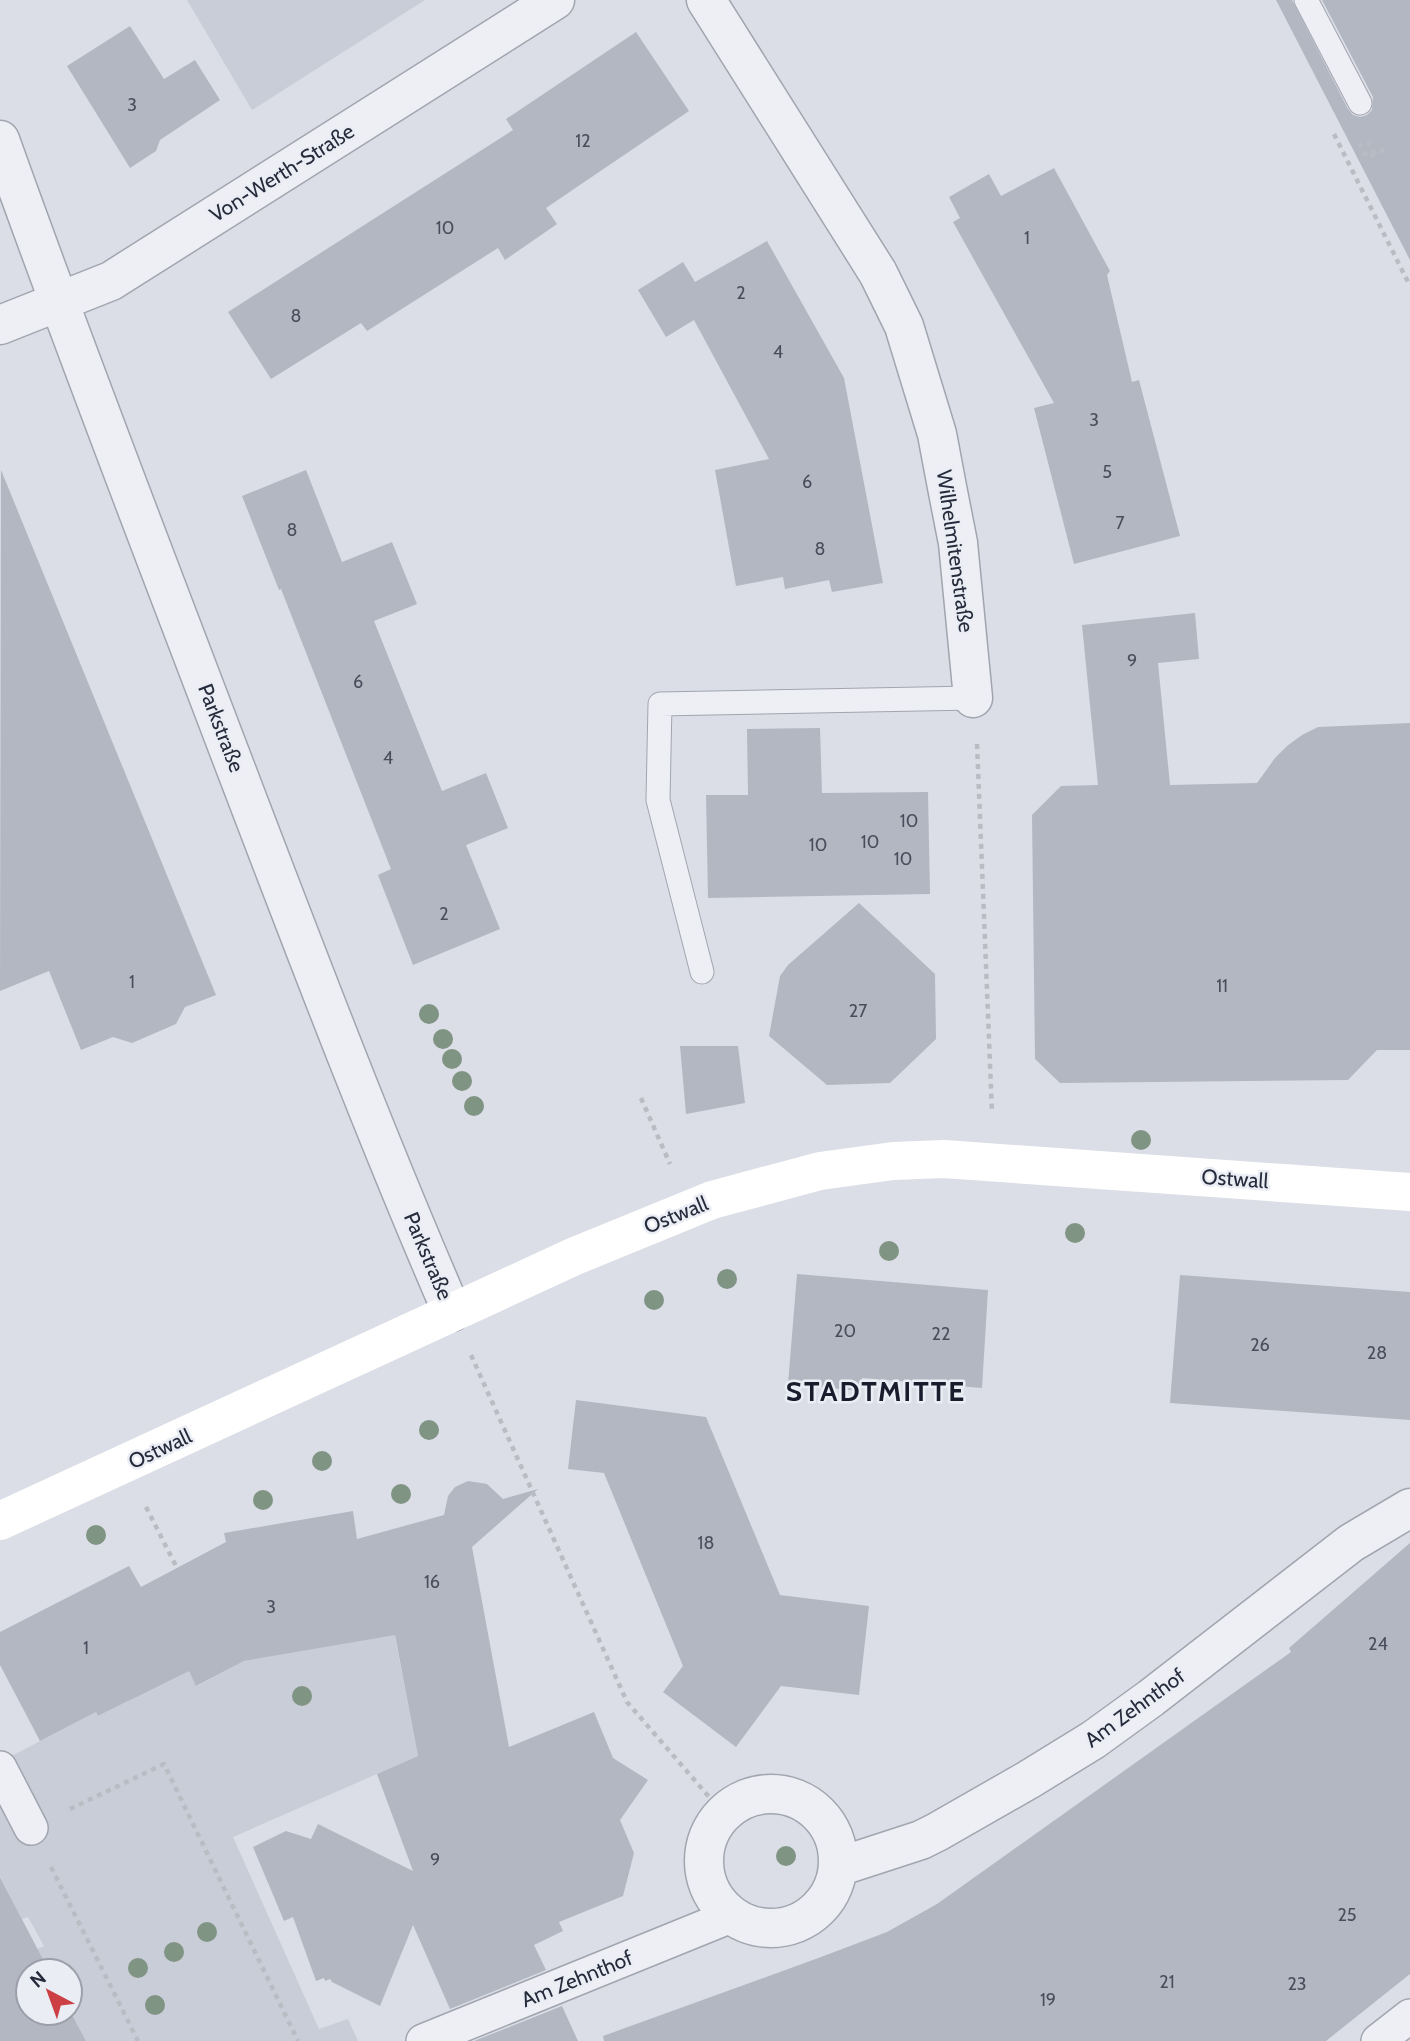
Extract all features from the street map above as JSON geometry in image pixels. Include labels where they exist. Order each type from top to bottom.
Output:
[{"type":"main road","name":"Ostwall","points":[[0,1521],[575,1256],[690,1209],[748,1189],[820,1171],[893,1161],[944,1159],[1410,1192]]},
{"type":"street","name":"Von-Werth-Straße","points":[[0,325],[111,281],[555,0]]},
{"type":"street","name":"Wilhelmitenstraße","points":[[706,0],[878,273],[904,326],[937,434],[949,498],[957,543],[973,698]]},
{"type":"street","name":"Parkstraße","points":[[0,140],[58,301],[346,1057],[452,1312]]},
{"type":"street","name":"Am Zehnthof","points":[[838,1867],[921,1840],[1071,1753],[1152,1698],[1351,1543],[1410,1508]]},
{"type":"street","points":[[0,1768],[32,1828]]},
{"type":"street","points":[[759,1794],[780,1794],[800,1799],[817,1811],[830,1826],[837,1846],[838,1867],[834,1886],[823,1904],[808,1918],[789,1927],[769,1930],[749,1926],[731,1916],[715,1900],[705,1878],[703,1855],[709,1833],[723,1814],[739,1801],[759,1794]]},
{"type":"street","name":"Am Zehnthof","points":[[423,2041],[731,1916]]},
{"type":"street","points":[[1378,2041],[1410,2016]]},
{"type":"lane","points":[[1306,0],[1360,103]]},
{"type":"lane","points":[[702,972],[658,800],[660,704],[973,698]]},
{"type":"path","points":[[1346,145],[1357,139],[1367,157],[1375,154]]},
{"type":"path","points":[[1393,251],[1410,286]]},
{"type":"path","points":[[973,698],[979,772],[993,1162]]},
{"type":"path","points":[[641,1098],[690,1209]]},
{"type":"path","points":[[452,1312],[626,1702],[723,1814]]},
{"type":"path","points":[[125,1465],[177,1568]]},
{"type":"path","points":[[138,2041],[32,1828],[164,1764],[298,2041]]},
{"type":"shaded area","points":[[187,0],[425,0],[252,110]]},
{"type":"shaded area","points":[[393,1627],[418,1756],[233,1837],[319,2029],[348,2019],[358,2041],[86,2041],[79,2027],[84,2027],[84,1957],[41,1957],[37,1949],[44,1946],[28,1917],[22,1919],[0,1876],[0,1762],[96,1712],[98,1716],[127,1702],[186,1666],[197,1686],[244,1661],[374,1638]]},
{"type":"building","points":[[1276,0],[1292,0],[1348,109],[1353,115],[1360,117],[1372,110],[1373,97],[1322,0],[1410,0],[1410,260]]},
{"type":"building","points":[[130,26],[164,79],[195,60],[220,100],[160,140],[156,151],[130,168],[67,66]]},
{"type":"building","points":[[636,32],[689,111],[546,208],[557,224],[505,260],[498,248],[367,331],[361,323],[271,379],[228,312],[513,130],[506,119]]},
{"type":"building","points":[[1054,168],[1110,271],[1107,275],[1132,382],[1139,380],[1180,536],[1074,564],[1034,408],[1054,403],[953,222],[960,218],[949,197],[989,174],[1001,196]]},
{"type":"building","points":[[767,241],[844,378],[883,583],[832,592],[829,580],[785,589],[783,577],[736,586],[715,470],[769,459],[694,320],[666,337],[638,290],[683,262],[695,282]]},
{"type":"building","points":[[1,470],[216,995],[185,1007],[176,1024],[132,1043],[113,1037],[81,1050],[49,971],[0,991]]},
{"type":"building","points":[[306,470],[342,562],[392,542],[417,604],[374,621],[442,791],[486,773],[508,828],[466,845],[500,929],[413,965],[378,875],[391,869],[242,496]]},
{"type":"building","points":[[1195,613],[1199,659],[1158,663],[1170,785],[1257,783],[1287,746],[1318,727],[1410,723],[1410,1050],[1377,1050],[1348,1080],[1060,1083],[1035,1059],[1032,815],[1061,786],[1098,785],[1082,625]]},
{"type":"building","points":[[820,728],[822,793],[928,792],[930,894],[708,898],[706,795],[748,795],[747,729]]},
{"type":"building","points":[[859,903],[935,974],[936,1039],[890,1083],[827,1085],[769,1036],[780,976],[788,965]]},
{"type":"building","points":[[680,1046],[738,1046],[745,1103],[686,1114]]},
{"type":"building","points":[[797,1274],[988,1290],[982,1388],[862,1378],[861,1391],[788,1384]]},
{"type":"building","points":[[1180,1275],[1410,1292],[1410,1420],[1170,1403]]},
{"type":"building","points":[[576,1400],[706,1417],[780,1595],[869,1606],[859,1695],[781,1686],[736,1747],[663,1692],[683,1666],[604,1473],[568,1469]]},
{"type":"building","points":[[468,1481],[487,1484],[503,1499],[538,1489],[472,1547],[509,1747],[594,1712],[613,1758],[648,1780],[620,1820],[634,1853],[623,1896],[559,1922],[563,1931],[534,1945],[546,1970],[450,2009],[413,1925],[380,2006],[330,1979],[316,1981],[293,1917],[284,1921],[253,1847],[286,1831],[311,1839],[318,1824],[413,1871],[377,1774],[418,1756],[395,1635],[244,1661],[196,1686],[189,1671],[98,1716],[96,1712],[40,1741],[0,1665],[0,1632],[129,1566],[141,1587],[226,1542],[224,1533],[353,1511],[357,1539],[444,1515],[448,1496],[455,1487]]},
{"type":"building","points":[[1410,1543],[1410,1974],[1326,2041],[604,2041],[603,2036],[887,1932],[937,1904],[1291,1652],[1289,1648]]},
{"type":"building","points":[[0,1877],[42,1957],[14,1957],[14,2027],[79,2027],[86,2041],[0,2041]]},
{"type":"building","points":[[562,2006],[578,2041],[474,2041]]},
{"type":"district","name":"STADTMITTE","points":[[876,1391]]}]
